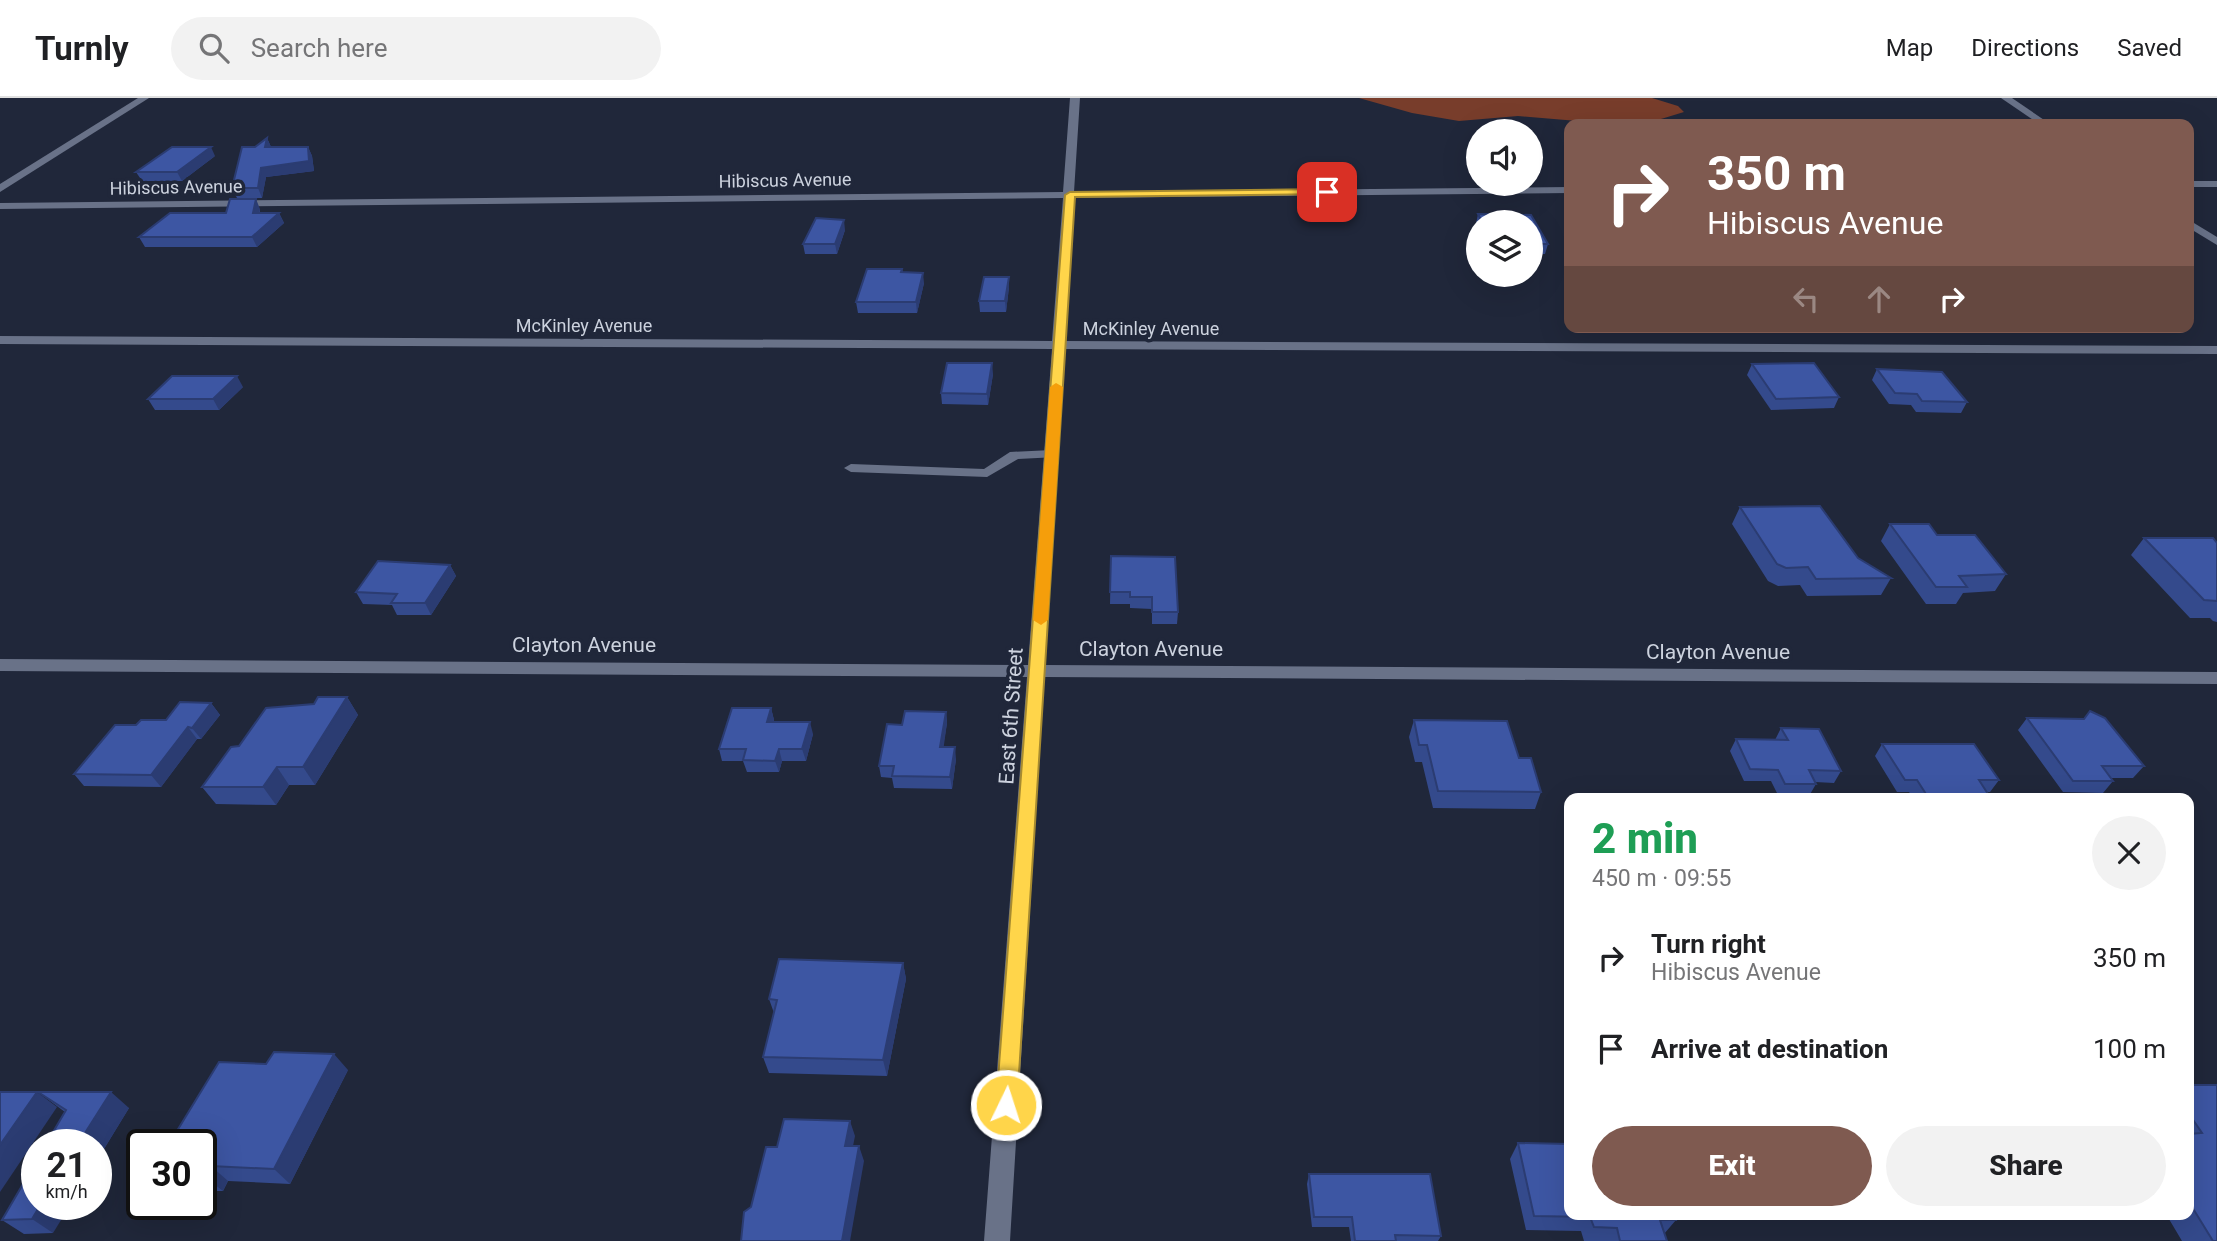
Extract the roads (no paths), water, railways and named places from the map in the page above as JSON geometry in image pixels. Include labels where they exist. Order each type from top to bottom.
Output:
[{"type":"street","points":[[0,189],[144,98]]},
{"type":"street","name":"East 6th Street","points":[[997,1241],[1075,98]]},
{"type":"street","points":[[2006,98],[2038,119]]},
{"type":"street","points":[[2194,184],[2217,184]]},
{"type":"street","name":"Hibiscus Avenue","points":[[0,206],[1564,190]]},
{"type":"street","points":[[2194,226],[2217,242]]},
{"type":"street","name":"McKinley Avenue","points":[[0,340],[2217,350]]},
{"type":"street","points":[[851,468],[987,472],[1015,455],[1052,454]]},
{"type":"street","name":"Clayton Avenue","points":[[0,665],[2217,678]]}]
